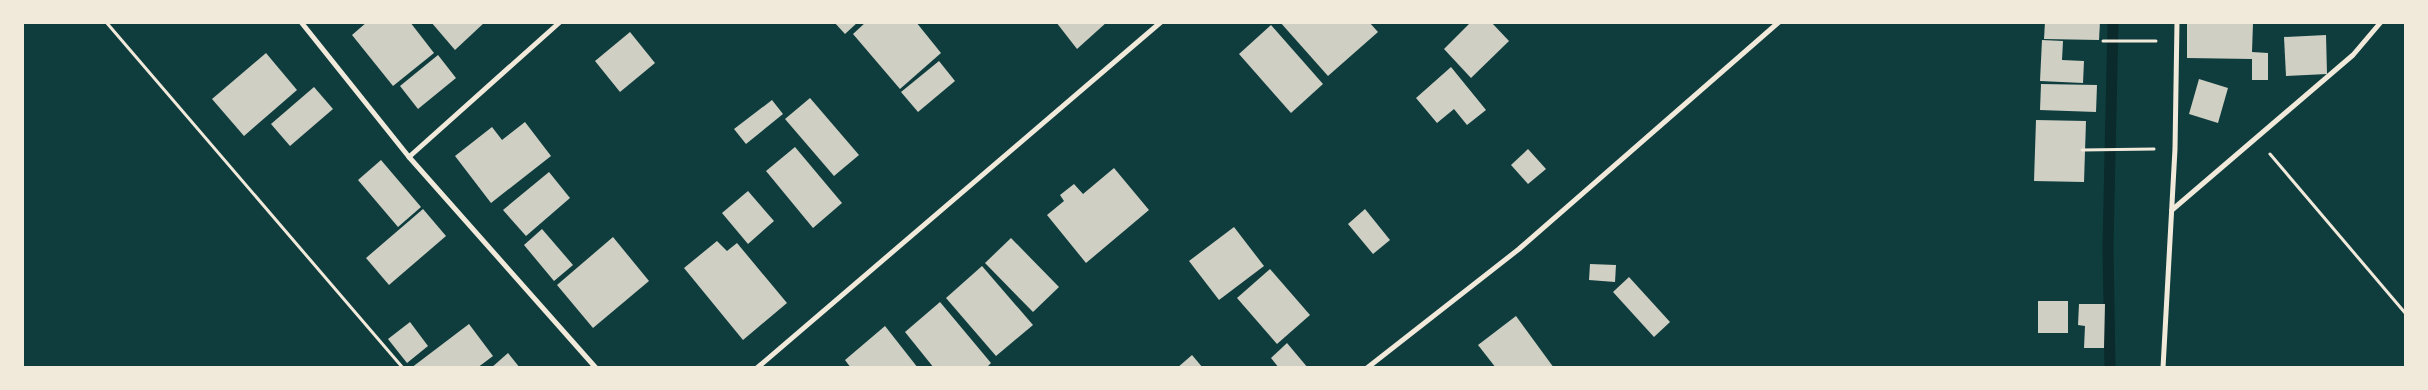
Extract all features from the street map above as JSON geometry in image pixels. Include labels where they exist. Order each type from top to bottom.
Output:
[{"type":"street","points":[[301,22],[409,157],[596,368]]},
{"type":"street","points":[[409,157],[560,22]]},
{"type":"street","points":[[757,368],[1161,22]]},
{"type":"street","points":[[1367,368],[1519,249],[1779,22]]},
{"type":"street","points":[[2163,368],[2172,210],[2177,22]]},
{"type":"street","points":[[2172,210],[2353,55],[2381,22]]},
{"type":"path","points":[[106,22],[403,368]]},
{"type":"path","points":[[2103,41],[2137,41]]},
{"type":"path","points":[[2257,138],[2406,314]]},
{"type":"path","points":[[2082,150],[2134,149]]},
{"type":"building","points":[[367,22],[410,22],[434,53],[393,86],[352,35]]},
{"type":"building","points":[[431,22],[485,22],[455,50]]},
{"type":"building","points":[[834,22],[858,22],[845,34]]},
{"type":"building","points":[[866,22],[916,22],[941,53],[900,89],[853,34]]},
{"type":"building","points":[[1056,22],[1107,22],[1077,49]]},
{"type":"building","points":[[1280,22],[1369,22],[1378,32],[1328,76]]},
{"type":"building","points":[[1471,22],[1491,22],[1509,41],[1471,78],[1444,49]]},
{"type":"building","points":[[2045,22],[2100,22],[2099,40],[2044,39]]},
{"type":"building","points":[[2187,22],[2253,23],[2252,52],[2268,53],[2268,80],[2252,80],[2252,59],[2187,58]]},
{"type":"building","points":[[1271,25],[1323,84],[1291,113],[1239,54]]},
{"type":"building","points":[[630,32],[655,63],[620,92],[595,61]]},
{"type":"building","points":[[2326,35],[2327,74],[2286,76],[2284,37]]},
{"type":"building","points":[[2042,40],[2063,41],[2062,60],[2084,61],[2083,83],[2040,81]]},
{"type":"building","points":[[266,53],[297,90],[244,136],[212,99]]},
{"type":"building","points":[[438,55],[456,78],[418,109],[400,86]]},
{"type":"building","points":[[939,61],[955,81],[918,112],[901,92]]},
{"type":"building","points":[[1451,67],[1486,110],[1467,125],[1454,109],[1437,123],[1416,98]]},
{"type":"building","points":[[2199,79],[2228,88],[2218,123],[2189,114]]},
{"type":"building","points":[[2041,84],[2097,85],[2096,112],[2040,110]]},
{"type":"building","points":[[314,87],[333,109],[290,146],[271,124]]},
{"type":"building","points":[[810,98],[859,155],[834,176],[785,119]]},
{"type":"building","points":[[772,100],[783,114],[746,144],[734,129]]},
{"type":"building","points":[[2036,120],[2086,121],[2084,182],[2034,181]]},
{"type":"building","points":[[525,122],[551,156],[491,203],[455,156],[492,127],[502,140]]},
{"type":"building","points":[[795,147],[842,203],[813,228],[766,171]]},
{"type":"building","points":[[1528,149],[1546,169],[1528,184],[1511,165]]},
{"type":"building","points":[[381,160],[421,207],[398,227],[358,180]]},
{"type":"building","points":[[1114,168],[1149,210],[1086,263],[1047,215],[1064,201],[1060,195],[1074,184],[1083,194]]},
{"type":"building","points":[[549,172],[570,198],[526,236],[503,210]]},
{"type":"building","points":[[748,191],[774,221],[748,244],[722,213]]},
{"type":"building","points":[[423,209],[446,236],[389,285],[366,258]]},
{"type":"building","points":[[1365,209],[1390,240],[1373,254],[1348,224]]},
{"type":"building","points":[[1234,227],[1264,266],[1219,300],[1189,261]]},
{"type":"building","points":[[542,229],[573,265],[554,281],[524,245]]},
{"type":"building","points":[[613,237],[649,281],[593,328],[557,285]]},
{"type":"building","points":[[1011,238],[1059,287],[1033,312],[985,263]]},
{"type":"building","points":[[717,241],[727,251],[737,243],[787,303],[743,340],[684,268]]},
{"type":"building","points":[[1590,264],[1616,265],[1615,282],[1589,280]]},
{"type":"building","points":[[982,266],[1033,325],[996,356],[946,298]]},
{"type":"building","points":[[1270,269],[1310,315],[1277,344],[1237,298]]},
{"type":"building","points":[[1629,277],[1670,322],[1654,337],[1613,292]]},
{"type":"building","points":[[2038,301],[2068,301],[2068,333],[2038,333]]},
{"type":"building","points":[[940,302],[991,363],[986,368],[934,368],[905,332]]},
{"type":"building","points":[[2079,304],[2105,304],[2104,348],[2084,348],[2085,326],[2078,325]]},
{"type":"building","points":[[1516,316],[1554,368],[1496,368],[1478,345]]},
{"type":"building","points":[[410,322],[428,346],[407,363],[388,339]]},
{"type":"building","points":[[469,324],[493,356],[477,368],[411,368]]},
{"type":"building","points":[[885,326],[918,368],[851,368],[845,360]]},
{"type":"building","points":[[1287,343],[1308,368],[1279,368],[1271,358]]},
{"type":"building","points":[[508,353],[520,368],[491,368]]},
{"type":"building","points":[[1192,355],[1203,368],[1177,368]]},
{"type":"waterway","points":[[2110,368],[2108,245],[2113,22]]}]
